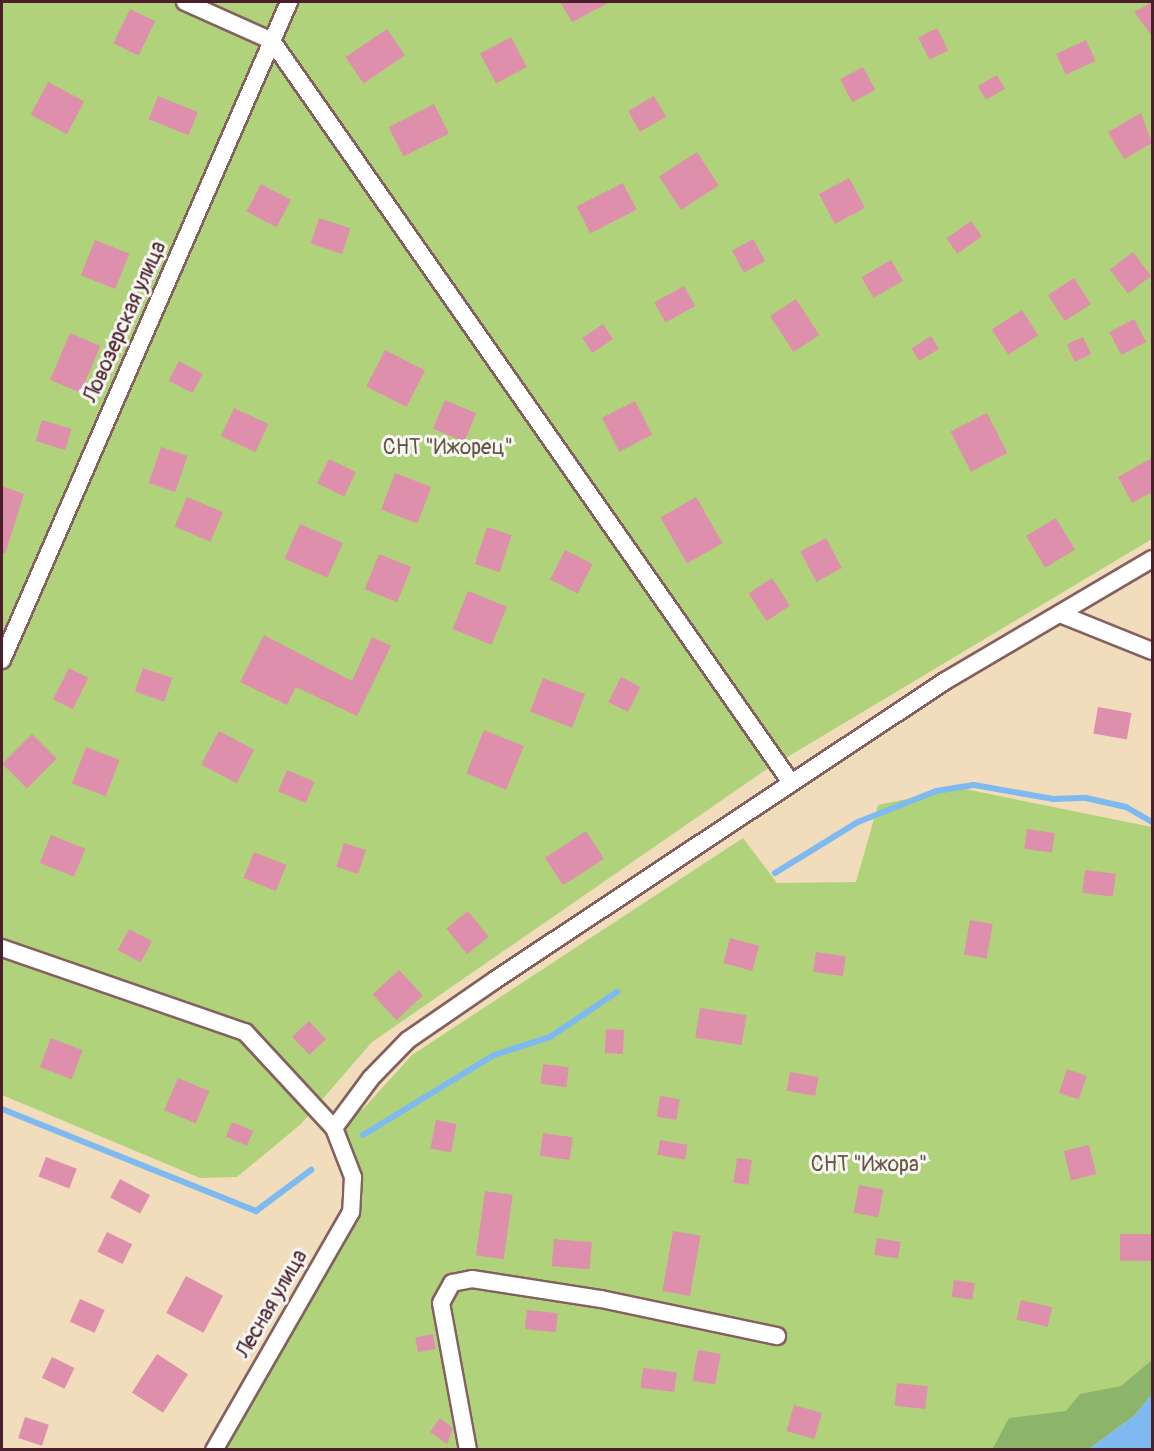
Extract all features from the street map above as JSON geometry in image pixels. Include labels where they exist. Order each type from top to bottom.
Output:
[{"type":"street","points":[[185,2],[272,41],[790,781]]},
{"type":"street","name":"Ловозерская улица","points":[[2,660],[289,2]]},
{"type":"street","points":[[2,948],[246,1032],[333,1128],[371,1078],[408,1040],[790,781],[1152,559]]},
{"type":"street","points":[[1060,614],[1152,651]]},
{"type":"street","name":"Лесная улица","points":[[214,1449],[351,1212],[353,1177],[333,1128]]},
{"type":"street","points":[[468,1449],[441,1304],[452,1283],[472,1279],[601,1299],[777,1336]]},
{"type":"green space","name":"СНТ \"Ижорец\"","points":[[2,2],[1152,2],[1152,539],[764,771],[372,1042],[301,1124],[237,1177],[200,1178],[2,1095]]},
{"type":"green space","name":"СНТ \"Ижора\"","points":[[960,788],[1152,827],[1152,1394],[1089,1449],[214,1450],[351,1212],[353,1177],[334,1128],[364,1108],[412,1055],[743,838],[777,883],[856,882],[878,805]]},
{"type":"green space","points":[[1152,1360],[1152,1394],[1134,1416],[1089,1449],[992,1450],[1009,1418],[1066,1411],[1080,1394],[1121,1386]]},
{"type":"water","points":[[1152,1394],[1152,1449],[1089,1449],[1134,1416]]},
{"type":"building","points":[[560,2],[610,2],[572,22]]},
{"type":"building","points":[[1152,2],[1152,36],[1134,12]]},
{"type":"building","points":[[130,9],[155,21],[139,55],[113,43]]},
{"type":"building","points":[[937,28],[948,50],[930,60],[918,38]]},
{"type":"building","points":[[387,29],[405,56],[363,83],[346,57]]},
{"type":"building","points":[[511,37],[527,67],[496,83],[480,53]]},
{"type":"building","points":[[1086,40],[1096,61],[1066,75],[1056,54]]},
{"type":"building","points":[[863,67],[875,90],[852,102],[840,79]]},
{"type":"building","points":[[997,75],[1005,89],[986,100],[978,86]]},
{"type":"building","points":[[48,82],[84,101],[67,134],[31,115]]},
{"type":"building","points":[[158,96],[198,112],[189,135],[149,119]]},
{"type":"building","points":[[654,96],[666,117],[640,132],[628,111]]},
{"type":"building","points":[[434,104],[449,133],[404,157],[389,127]]},
{"type":"building","points":[[1141,113],[1152,143],[1124,159],[1108,132]]},
{"type":"building","points":[[697,152],[719,186],[681,210],[659,177]]},
{"type":"building","points":[[849,178],[865,208],[835,224],[819,194]]},
{"type":"building","points":[[623,183],[637,210],[590,233],[577,207]]},
{"type":"building","points":[[261,184],[291,200],[276,227],[246,211]]},
{"type":"building","points":[[319,218],[350,228],[342,254],[311,244]]},
{"type":"building","points":[[971,221],[982,237],[957,254],[946,238]]},
{"type":"building","points":[[753,239],[765,261],[744,273],[732,251]]},
{"type":"building","points":[[95,240],[129,254],[115,289],[81,275]]},
{"type":"building","points":[[1133,252],[1151,276],[1128,293],[1110,269]]},
{"type":"building","points":[[891,260],[903,281],[874,298],[862,277]]},
{"type":"building","points":[[1074,278],[1091,304],[1065,321],[1048,295]]},
{"type":"building","points":[[684,286],[695,306],[665,323],[654,302]]},
{"type":"building","points":[[796,299],[819,335],[793,352],[770,316]]},
{"type":"building","points":[[1022,310],[1038,335],[1008,355],[992,330]]},
{"type":"building","points":[[1134,319],[1146,342],[1121,355],[1109,332]]},
{"type":"building","points":[[603,324],[613,339],[592,353],[582,338]]},
{"type":"building","points":[[70,333],[100,346],[80,393],[50,380]]},
{"type":"building","points":[[931,336],[939,349],[919,361],[911,348]]},
{"type":"building","points":[[1083,337],[1091,354],[1075,362],[1067,345]]},
{"type":"building","points":[[385,350],[425,370],[406,407],[366,387]]},
{"type":"building","points":[[179,361],[203,374],[193,393],[169,380]]},
{"type":"building","points":[[445,400],[476,413],[464,442],[433,429]]},
{"type":"building","points":[[635,401],[652,435],[619,452],[602,418]]},
{"type":"building","points":[[234,408],[268,424],[255,452],[221,436]]},
{"type":"building","points":[[987,413],[1007,453],[971,472],[950,432]]},
{"type":"building","points":[[42,420],[72,429],[65,450],[36,441]]},
{"type":"building","points":[[161,447],[187,456],[175,492],[149,483]]},
{"type":"building","points":[[1152,458],[1152,492],[1132,503],[1118,477]]},
{"type":"building","points":[[329,459],[356,472],[344,496],[317,483]]},
{"type":"building","points":[[395,473],[431,487],[417,523],[381,509]]},
{"type":"building","points":[[2,486],[24,494],[5,554],[2,553]]},
{"type":"building","points":[[187,497],[223,512],[210,542],[174,526]]},
{"type":"building","points":[[696,497],[722,543],[687,563],[660,518]]},
{"type":"building","points":[[1056,518],[1075,550],[1045,568],[1026,536]]},
{"type":"building","points":[[300,524],[343,543],[327,578],[285,559]]},
{"type":"building","points":[[487,527],[512,535],[500,572],[475,564]]},
{"type":"building","points":[[826,538],[842,568],[816,582],[800,552]]},
{"type":"building","points":[[565,550],[593,564],[578,593],[550,579]]},
{"type":"building","points":[[379,554],[411,567],[397,602],[365,589]]},
{"type":"building","points":[[772,578],[790,606],[766,621],[749,593]]},
{"type":"building","points":[[468,591],[507,607],[492,645],[453,629]]},
{"type":"building","points":[[264,635],[352,681],[372,637],[391,646],[357,716],[296,687],[287,705],[240,682]]},
{"type":"building","points":[[69,668],[89,678],[73,709],[53,699]]},
{"type":"building","points":[[143,668],[172,678],[164,702],[135,692]]},
{"type":"building","points":[[621,677],[641,687],[628,712],[608,702]]},
{"type":"building","points":[[543,678],[585,694],[572,728],[530,712]]},
{"type":"building","points":[[1098,707],[1131,713],[1127,739],[1093,734]]},
{"type":"building","points":[[484,730],[524,746],[506,790],[466,774]]},
{"type":"building","points":[[219,731],[254,750],[236,783],[201,765]]},
{"type":"building","points":[[32,734],[57,759],[27,788],[2,764]]},
{"type":"building","points":[[86,747],[120,760],[106,796],[72,783]]},
{"type":"building","points":[[287,770],[315,782],[306,803],[278,791]]},
{"type":"building","points":[[1027,829],[1055,833],[1052,853],[1024,849]]},
{"type":"building","points":[[586,831],[604,859],[563,885],[545,858]]},
{"type":"building","points":[[51,835],[85,849],[74,877],[40,863]]},
{"type":"building","points":[[344,843],[366,850],[358,874],[336,867]]},
{"type":"building","points":[[254,852],[286,865],[276,891],[244,878]]},
{"type":"building","points":[[1085,870],[1116,874],[1113,897],[1082,893]]},
{"type":"building","points":[[468,911],[489,937],[467,954],[446,929]]},
{"type":"building","points":[[970,920],[993,924],[987,958],[964,954]]},
{"type":"building","points":[[129,929],[152,941],[141,962],[118,950]]},
{"type":"building","points":[[730,938],[759,946],[752,971],[723,963]]},
{"type":"building","points":[[816,952],[846,956],[843,976],[813,972]]},
{"type":"building","points":[[399,970],[423,996],[397,1020],[373,995]]},
{"type":"building","points":[[700,1008],[746,1015],[742,1045],[695,1038]]},
{"type":"building","points":[[309,1021],[326,1039],[309,1055],[292,1037]]},
{"type":"building","points":[[606,1029],[624,1030],[623,1054],[605,1053]]},
{"type":"building","points":[[51,1038],[83,1050],[72,1079],[40,1067]]},
{"type":"building","points":[[543,1064],[569,1067],[566,1087],[541,1084]]},
{"type":"building","points":[[1067,1069],[1087,1076],[1079,1099],[1059,1093]]},
{"type":"building","points":[[790,1072],[819,1077],[815,1096],[787,1091]]},
{"type":"building","points":[[178,1078],[209,1091],[196,1124],[164,1110]]},
{"type":"building","points":[[660,1096],[680,1099],[676,1120],[657,1117]]},
{"type":"building","points":[[436,1120],[457,1124],[451,1152],[430,1148]]},
{"type":"building","points":[[232,1122],[253,1131],[247,1146],[226,1137]]},
{"type":"building","points":[[543,1133],[573,1137],[570,1160],[540,1156]]},
{"type":"building","points":[[660,1140],[688,1145],[685,1160],[657,1155]]},
{"type":"building","points":[[1089,1145],[1096,1174],[1071,1180],[1064,1151]]},
{"type":"building","points":[[46,1157],[77,1169],[69,1188],[38,1177]]},
{"type":"building","points":[[737,1158],[752,1160],[748,1185],[734,1183]]},
{"type":"building","points":[[120,1179],[150,1195],[140,1214],[110,1198]]},
{"type":"building","points":[[859,1185],[884,1190],[878,1217],[854,1212]]},
{"type":"building","points":[[485,1191],[513,1195],[504,1259],[476,1255]]},
{"type":"building","points":[[673,1231],[701,1236],[690,1296],[662,1291]]},
{"type":"building","points":[[107,1232],[132,1244],[123,1264],[97,1252]]},
{"type":"building","points":[[1120,1234],[1152,1234],[1152,1261],[1120,1261]]},
{"type":"building","points":[[877,1238],[901,1242],[898,1259],[874,1255]]},
{"type":"building","points":[[554,1239],[592,1242],[590,1269],[552,1266]]},
{"type":"building","points":[[186,1276],[223,1296],[203,1333],[166,1313]]},
{"type":"building","points":[[954,1280],[975,1283],[972,1300],[952,1297]]},
{"type":"building","points":[[80,1299],[105,1310],[94,1333],[70,1322]]},
{"type":"building","points":[[1021,1300],[1052,1307],[1048,1327],[1017,1319]]},
{"type":"building","points":[[527,1310],[558,1313],[556,1332],[525,1329]]},
{"type":"building","points":[[433,1334],[436,1349],[418,1352],[415,1337]]},
{"type":"building","points":[[698,1350],[721,1354],[715,1385],[693,1381]]},
{"type":"building","points":[[157,1354],[188,1374],[163,1413],[132,1393]]},
{"type":"building","points":[[52,1357],[74,1368],[64,1389],[42,1378]]},
{"type":"building","points":[[643,1368],[677,1372],[674,1392],[641,1388]]},
{"type":"building","points":[[897,1383],[928,1386],[925,1409],[895,1406]]},
{"type":"building","points":[[794,1405],[822,1413],[814,1439],[787,1431]]},
{"type":"building","points":[[25,1417],[49,1425],[42,1446],[18,1438]]},
{"type":"building","points":[[440,1418],[453,1428],[447,1444],[430,1432]]},
{"type":"waterway","points":[[775,873],[858,822],[936,791],[974,785],[1053,799],[1086,798],[1126,807],[1152,822]]},
{"type":"waterway","points":[[363,1135],[494,1055],[550,1037],[617,992]]},
{"type":"waterway","points":[[2,1109],[256,1211],[311,1170]]}]
